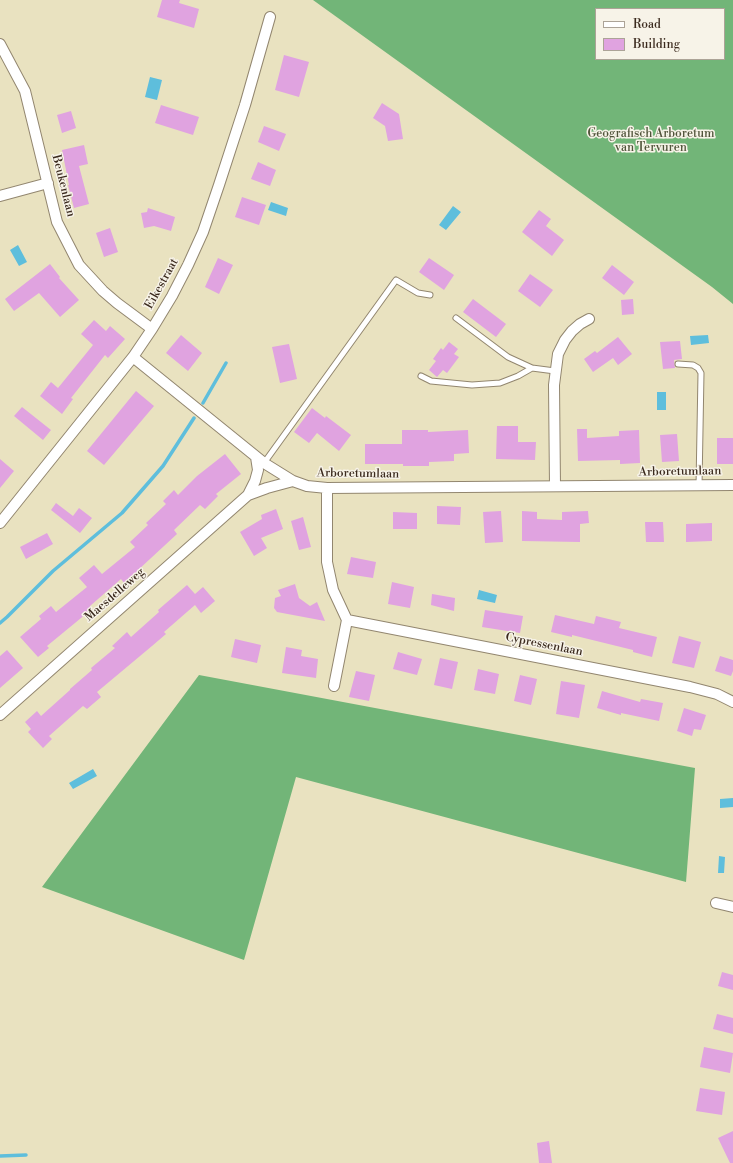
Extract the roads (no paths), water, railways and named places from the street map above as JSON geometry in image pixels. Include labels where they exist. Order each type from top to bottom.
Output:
[{"type":"street","name":"Eikestraat","points":[[0,523],[4,511],[133,357],[152,329],[185,272],[203,232],[220,185],[270,17]]},
{"type":"street","name":"Beukenlaan","points":[[0,44],[25,91],[57,222],[79,264],[103,291],[152,329]]},
{"type":"street","points":[[0,196],[48,183]]},
{"type":"street","points":[[555,486],[555,371],[558,354],[572,330],[589,319]]},
{"type":"street","name":"Arboretumlaan","points":[[133,357],[260,460],[293,481],[307,486],[327,488],[733,485]]},
{"type":"street","name":"Maesdelleweg","points":[[248,495],[255,481],[260,460]]},
{"type":"street","name":"Maesdelleweg","points":[[0,715],[248,495],[293,481]]},
{"type":"street","points":[[327,488],[327,562],[333,590],[347,620],[334,686]]},
{"type":"street","name":"Cypressenlaan","points":[[347,620],[690,687],[717,694],[733,702]]},
{"type":"street","points":[[716,903],[733,907]]},
{"type":"lane","points":[[260,460],[396,280],[418,293],[430,295]]},
{"type":"lane","points":[[456,318],[508,358],[532,368],[555,371]]},
{"type":"lane","points":[[678,364],[693,366],[698,368],[701,373],[699,486]]},
{"type":"lane","points":[[421,376],[431,381],[472,385],[500,383],[518,376],[532,368]]},
{"type":"water","points":[[150,77],[162,80],[157,100],[145,97]]},
{"type":"water","points":[[271,202],[288,208],[286,216],[268,210]]},
{"type":"water","points":[[453,206],[461,212],[446,230],[439,225]]},
{"type":"water","points":[[18,245],[27,262],[19,266],[10,250]]},
{"type":"water","points":[[708,335],[709,343],[691,345],[690,336]]},
{"type":"water","points":[[657,392],[666,392],[666,410],[657,410]]},
{"type":"water","points":[[479,590],[497,595],[495,603],[477,599]]},
{"type":"water","points":[[93,769],[97,776],[73,789],[69,783]]},
{"type":"water","points":[[733,798],[733,807],[720,808],[720,799]]},
{"type":"water","points":[[719,856],[725,857],[724,873],[718,873]]},
{"type":"waterway","points":[[203,403],[226,363]]},
{"type":"waterway","points":[[0,623],[53,571],[122,513],[163,466],[194,418]]},
{"type":"waterway","points":[[0,1156],[26,1155]]},
{"type":"park label","name":"Geografisch Arboretum van Tervuren","points":[[651,141]]}]
